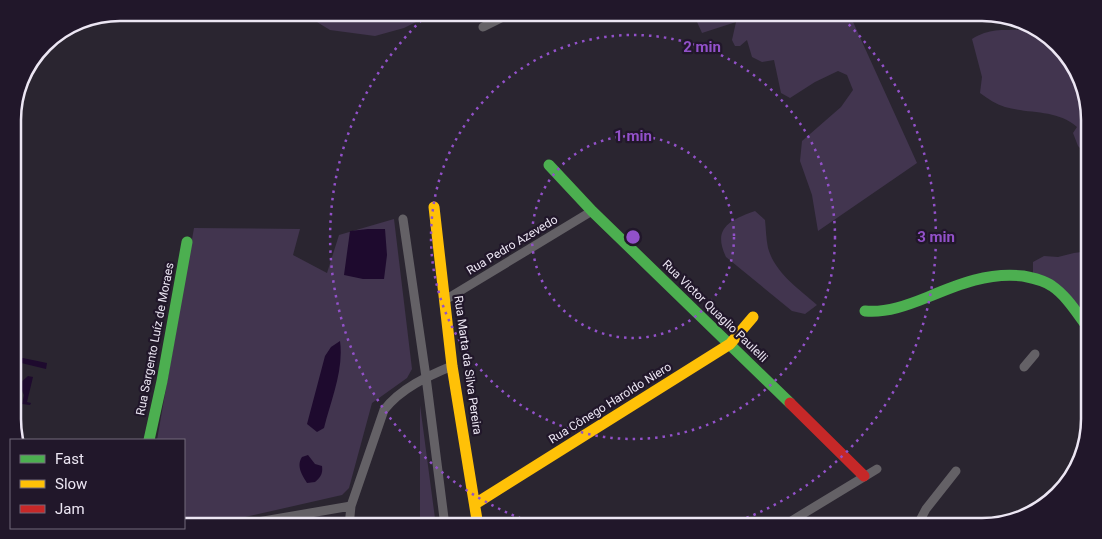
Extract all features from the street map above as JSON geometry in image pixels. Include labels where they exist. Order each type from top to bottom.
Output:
[{"type":"street","points":[[483,27],[495,21]]},
{"type":"street","name":"Rua Victor Quaglio Paulelli","points":[[549,165],[592,211],[864,476]]},
{"type":"street","name":"Rua Marta da Silva Pereira","points":[[434,208],[452,366],[477,518]]},
{"type":"street","name":"Rua Pedro Azevedo","points":[[445,300],[592,211]]},
{"type":"street","points":[[403,219],[444,518]]},
{"type":"street","name":"Rua Sargento Luíz de Moraes","points":[[149,439],[162,381],[186,242]]},
{"type":"street","points":[[866,311],[875,312],[899,307],[966,281],[1015,274],[1036,279],[1052,286],[1081,320]]},
{"type":"street","name":"Rua Cônego Haroldo Niero","points":[[475,504],[730,344],[753,316]]},
{"type":"street","points":[[1024,367],[1035,354]]},
{"type":"street","points":[[350,518],[351,506],[384,410],[391,401],[426,377],[452,366]]},
{"type":"street","points":[[796,518],[877,469]]},
{"type":"street","points":[[921,518],[926,509],[956,471]]},
{"type":"street","points":[[281,518],[351,506]]},
{"type":"shaded area","points":[[315,21],[417,21],[404,28],[375,36],[330,30]]},
{"type":"shaded area","points":[[697,21],[853,21],[917,163],[818,231],[812,195],[800,161],[802,141],[841,107],[853,90],[847,75],[838,71],[815,82],[790,98],[781,93],[774,60],[762,62],[752,57],[747,40],[740,46],[735,46],[732,40],[736,22],[702,33]]},
{"type":"shaded area","points":[[1020,29],[1025,31],[1052,50],[1060,60],[1073,83],[1077,95],[1081,121],[1081,149],[1073,133],[1077,127],[1069,121],[1052,115],[1005,107],[980,93],[982,77],[972,39],[995,31]]},
{"type":"shaded area","points":[[755,211],[765,220],[768,248],[776,265],[788,280],[817,305],[805,314],[792,311],[726,257],[722,247],[722,232],[731,222]]},
{"type":"shaded area","points":[[394,219],[412,369],[407,378],[372,403],[349,488],[342,495],[241,518],[185,518],[185,439],[157,439],[194,228],[300,229],[293,255],[327,273],[339,235]]},
{"type":"shaded area","points":[[385,229],[387,255],[384,279],[363,279],[344,275],[350,231]]},
{"type":"shaded area","points":[[1081,252],[1081,313],[1033,275],[1033,262],[1044,256],[1058,257]]},
{"type":"shaded area","points":[[340,341],[339,374],[324,428],[317,432],[307,424],[325,356],[331,347]]},
{"type":"shaded area","points":[[21,358],[47,363],[46,369],[21,363]]},
{"type":"shaded area","points":[[28,376],[33,377],[27,402],[31,403],[30,405],[22,404],[24,395],[21,391],[21,382]]},
{"type":"shaded area","points":[[420,405],[435,518],[420,518]]},
{"type":"shaded area","points":[[308,455],[315,464],[322,466],[322,471],[320,477],[315,482],[307,483],[300,470],[300,460]]},
{"type":"traffic: fast","points":[[549,165],[592,211],[790,403]]},
{"type":"traffic: fast","points":[[149,439],[162,381],[187,242]]},
{"type":"traffic: fast","points":[[865,311],[897,308],[974,280],[1010,275],[1034,278],[1049,284],[1067,300],[1081,318]]},
{"type":"traffic: slow","points":[[434,207],[452,366],[477,518]]},
{"type":"traffic: slow","points":[[475,504],[730,344],[753,317]]},
{"type":"traffic: jam","points":[[790,403],[864,476]]}]
